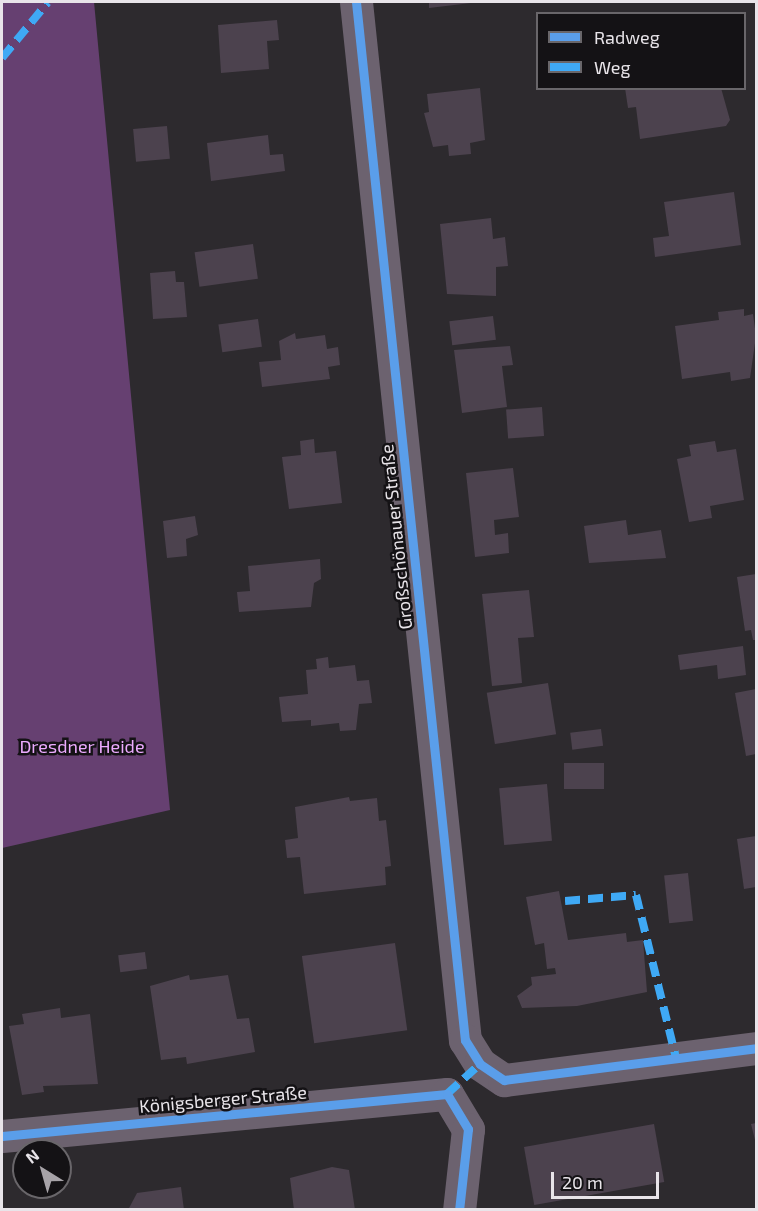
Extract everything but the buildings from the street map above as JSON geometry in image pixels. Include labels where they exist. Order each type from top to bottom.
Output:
[{"type":"street","name":"Großschönauer Straße","points":[[356,2],[465,1040],[480,1064],[504,1080],[756,1048]]},
{"type":"street","name":"Königsberger Straße","points":[[2,1136],[447,1094],[468,1129],[459,1209]]},
{"type":"green space","name":"Dresdner Heide","points":[[2,2],[94,2],[170,810],[2,848]]},
{"type":"marked path","points":[[2,58],[48,2]]},
{"type":"marked path","points":[[565,901],[636,895],[676,1058]]},
{"type":"marked path","points":[[447,1094],[480,1064]]},
{"type":"cycle path","points":[[356,2],[465,1040],[480,1064],[504,1080],[756,1048]]},
{"type":"cycle path","points":[[2,1136],[447,1094],[468,1129],[459,1210]]}]
